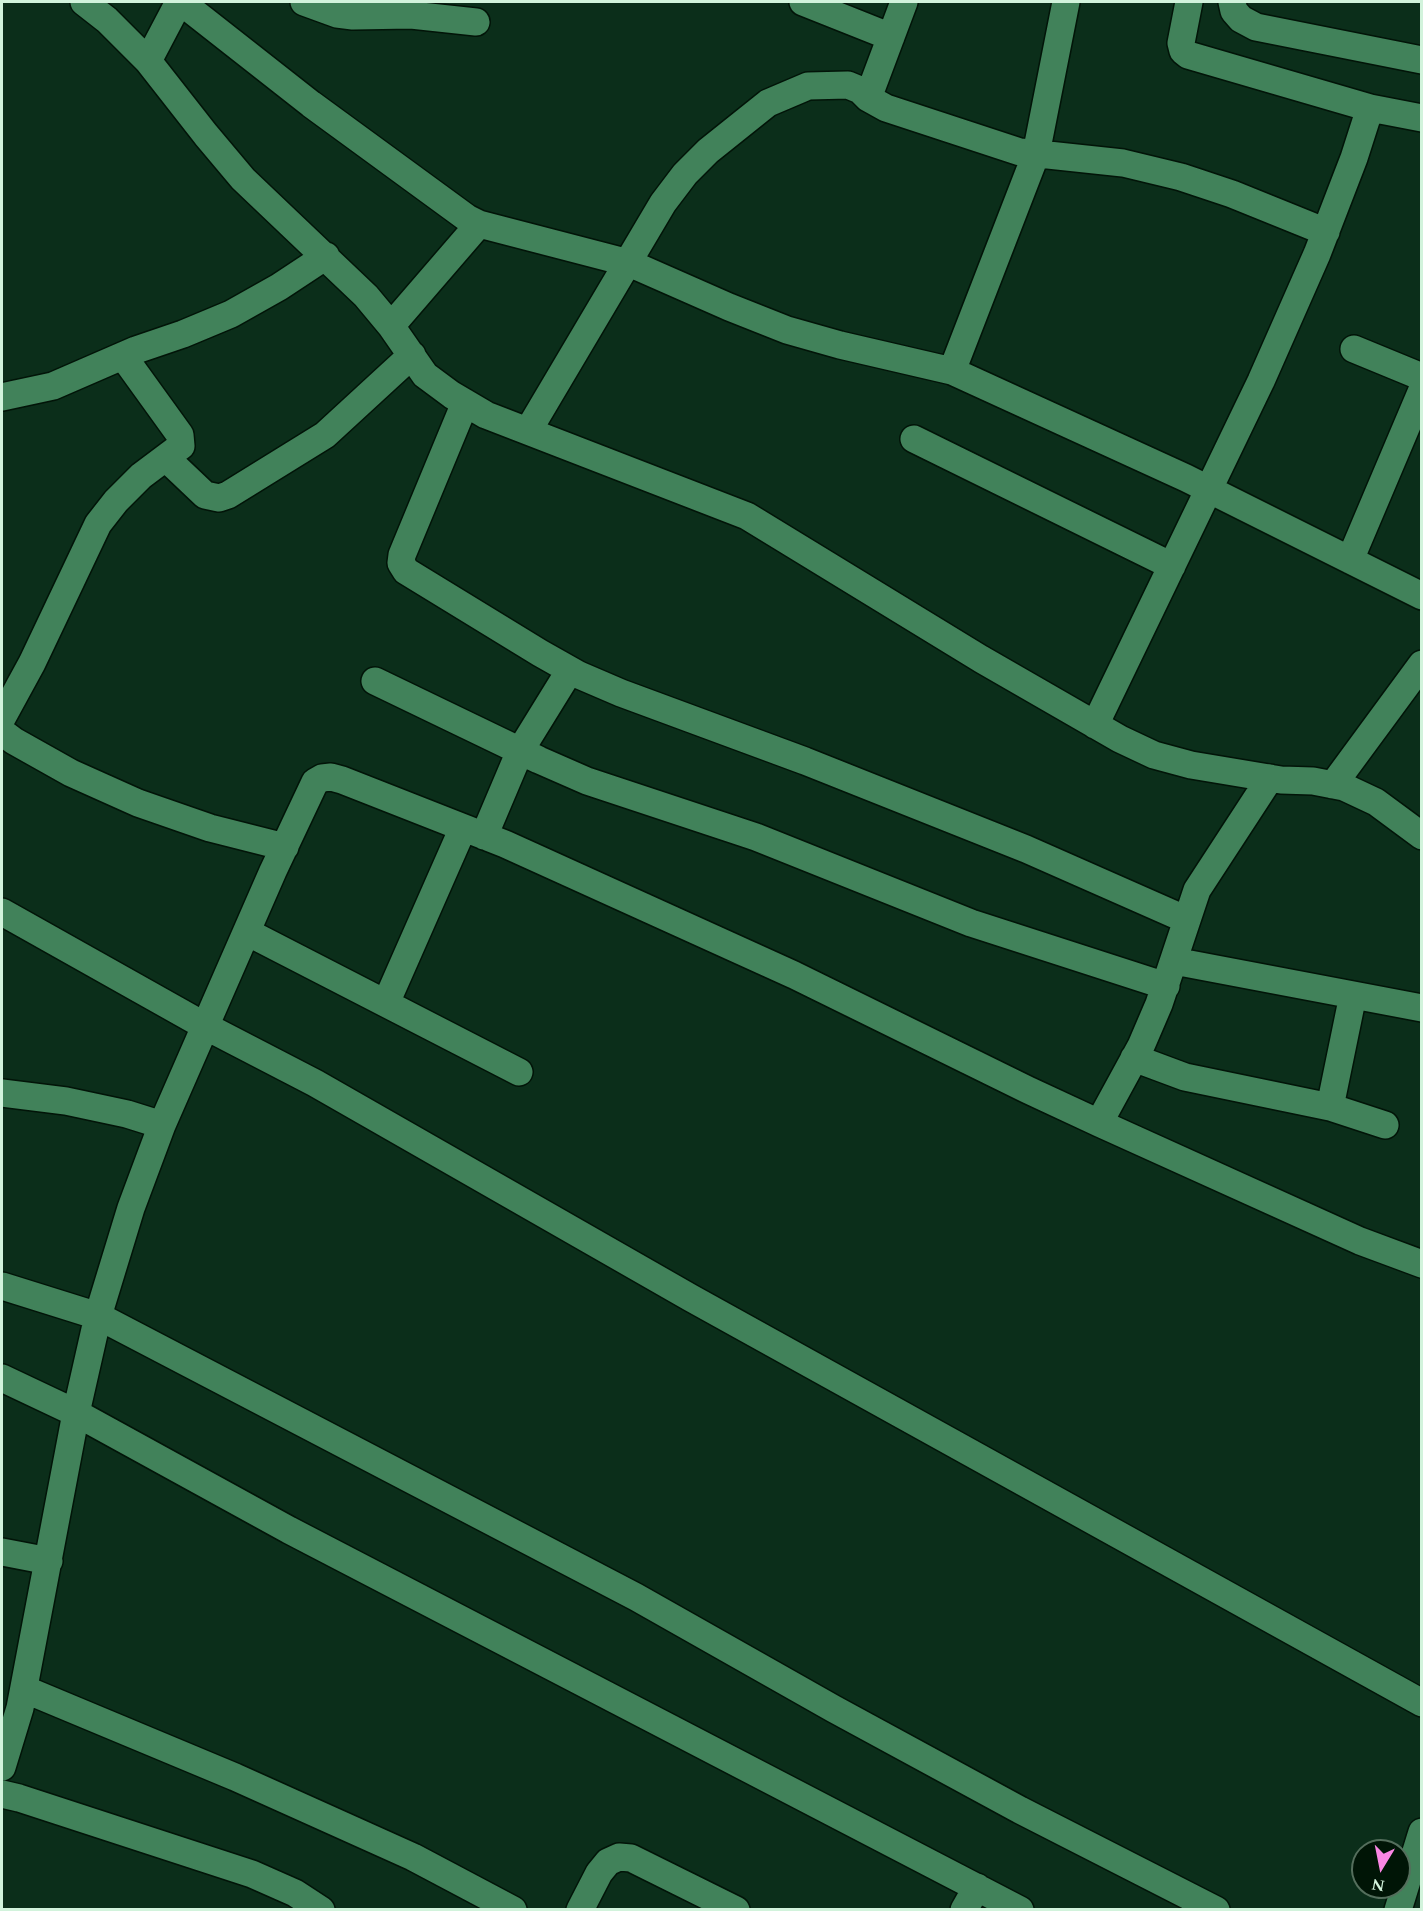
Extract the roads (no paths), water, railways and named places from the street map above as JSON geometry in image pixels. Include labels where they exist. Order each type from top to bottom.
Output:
[{"type":"street","points":[[84,2],[107,20],[148,61],[243,179],[366,296],[391,326],[425,375],[465,403],[486,415],[747,516],[981,659],[1120,739],[1154,755],[1191,765],[1344,787],[1376,802],[1422,836]]},
{"type":"street","points":[[148,61],[180,2],[310,104],[479,224],[629,263],[787,330],[952,371],[1209,490],[1422,596]]},
{"type":"street","points":[[304,2],[345,15],[412,8],[476,21]]},
{"type":"street","points":[[803,2],[891,37]]},
{"type":"street","points":[[868,98],[904,2]]},
{"type":"street","points":[[952,371],[1036,154],[1066,2]]},
{"type":"street","points":[[1189,2],[1181,44],[1183,51],[1188,55],[1370,108],[1422,118]]},
{"type":"street","points":[[1232,2],[1234,11],[1241,19],[1256,27],[1422,60]]},
{"type":"street","points":[[528,431],[663,203],[685,174],[708,151],[768,103],[808,86],[848,85],[860,90],[868,98],[886,108],[1020,152],[1123,163],[1181,177],[1232,194],[1326,232]]},
{"type":"street","points":[[1095,725],[1262,381],[1326,232],[1370,108]]},
{"type":"street","points":[[391,326],[479,224]]},
{"type":"street","points":[[2,397],[53,386],[231,314],[279,287],[326,256]]},
{"type":"street","points":[[1354,349],[1422,377]]},
{"type":"street","points":[[2,718],[32,663],[98,524],[116,501],[141,476],[181,446],[180,435],[123,356]]},
{"type":"street","points":[[166,458],[205,495],[219,498],[228,495],[325,435],[412,356]]},
{"type":"street","points":[[1350,560],[1422,390]]},
{"type":"street","points":[[465,403],[402,555],[401,563],[406,571],[424,584],[570,670],[621,693],[805,761],[1026,849],[1187,920]]},
{"type":"street","points":[[914,439],[1172,566]]},
{"type":"street","points":[[1333,785],[1422,664]]},
{"type":"street","points":[[386,1003],[474,832],[570,670]]},
{"type":"street","points":[[375,681],[587,781],[756,837],[970,923],[1170,974],[1353,995],[1422,1008]]},
{"type":"street","points":[[2,732],[71,773],[138,803],[210,828],[285,847]]},
{"type":"street","points":[[2,1767],[20,1708],[76,1413],[98,1316],[131,1208],[162,1125],[205,1026],[315,782],[322,778],[331,777],[474,832],[651,909],[1099,1123],[1360,1241],[1422,1264]]},
{"type":"street","points":[[1099,1123],[1134,1058],[1170,974],[1197,890],[1270,778]]},
{"type":"street","points":[[2,912],[205,1026],[315,1083],[681,1292],[1422,1703]]},
{"type":"street","points":[[247,932],[519,1071]]},
{"type":"street","points":[[1330,1107],[1353,995]]},
{"type":"street","points":[[1134,1058],[1197,1080],[1330,1107],[1385,1125]]},
{"type":"street","points":[[2,1093],[127,1114],[162,1125]]},
{"type":"street","points":[[2,1286],[98,1316],[636,1597],[1020,1809],[1216,1910]]},
{"type":"street","points":[[2,1378],[76,1413],[971,1898],[1020,1910]]},
{"type":"street","points":[[2,1551],[49,1562]]},
{"type":"street","points":[[24,1689],[235,1777],[413,1857],[513,1910]]},
{"type":"street","points":[[2,1794],[252,1874],[295,1893],[321,1910]]},
{"type":"street","points":[[1398,1910],[1422,1832]]},
{"type":"street","points":[[579,1910],[599,1873],[608,1862],[619,1857],[631,1858],[736,1910]]}]
